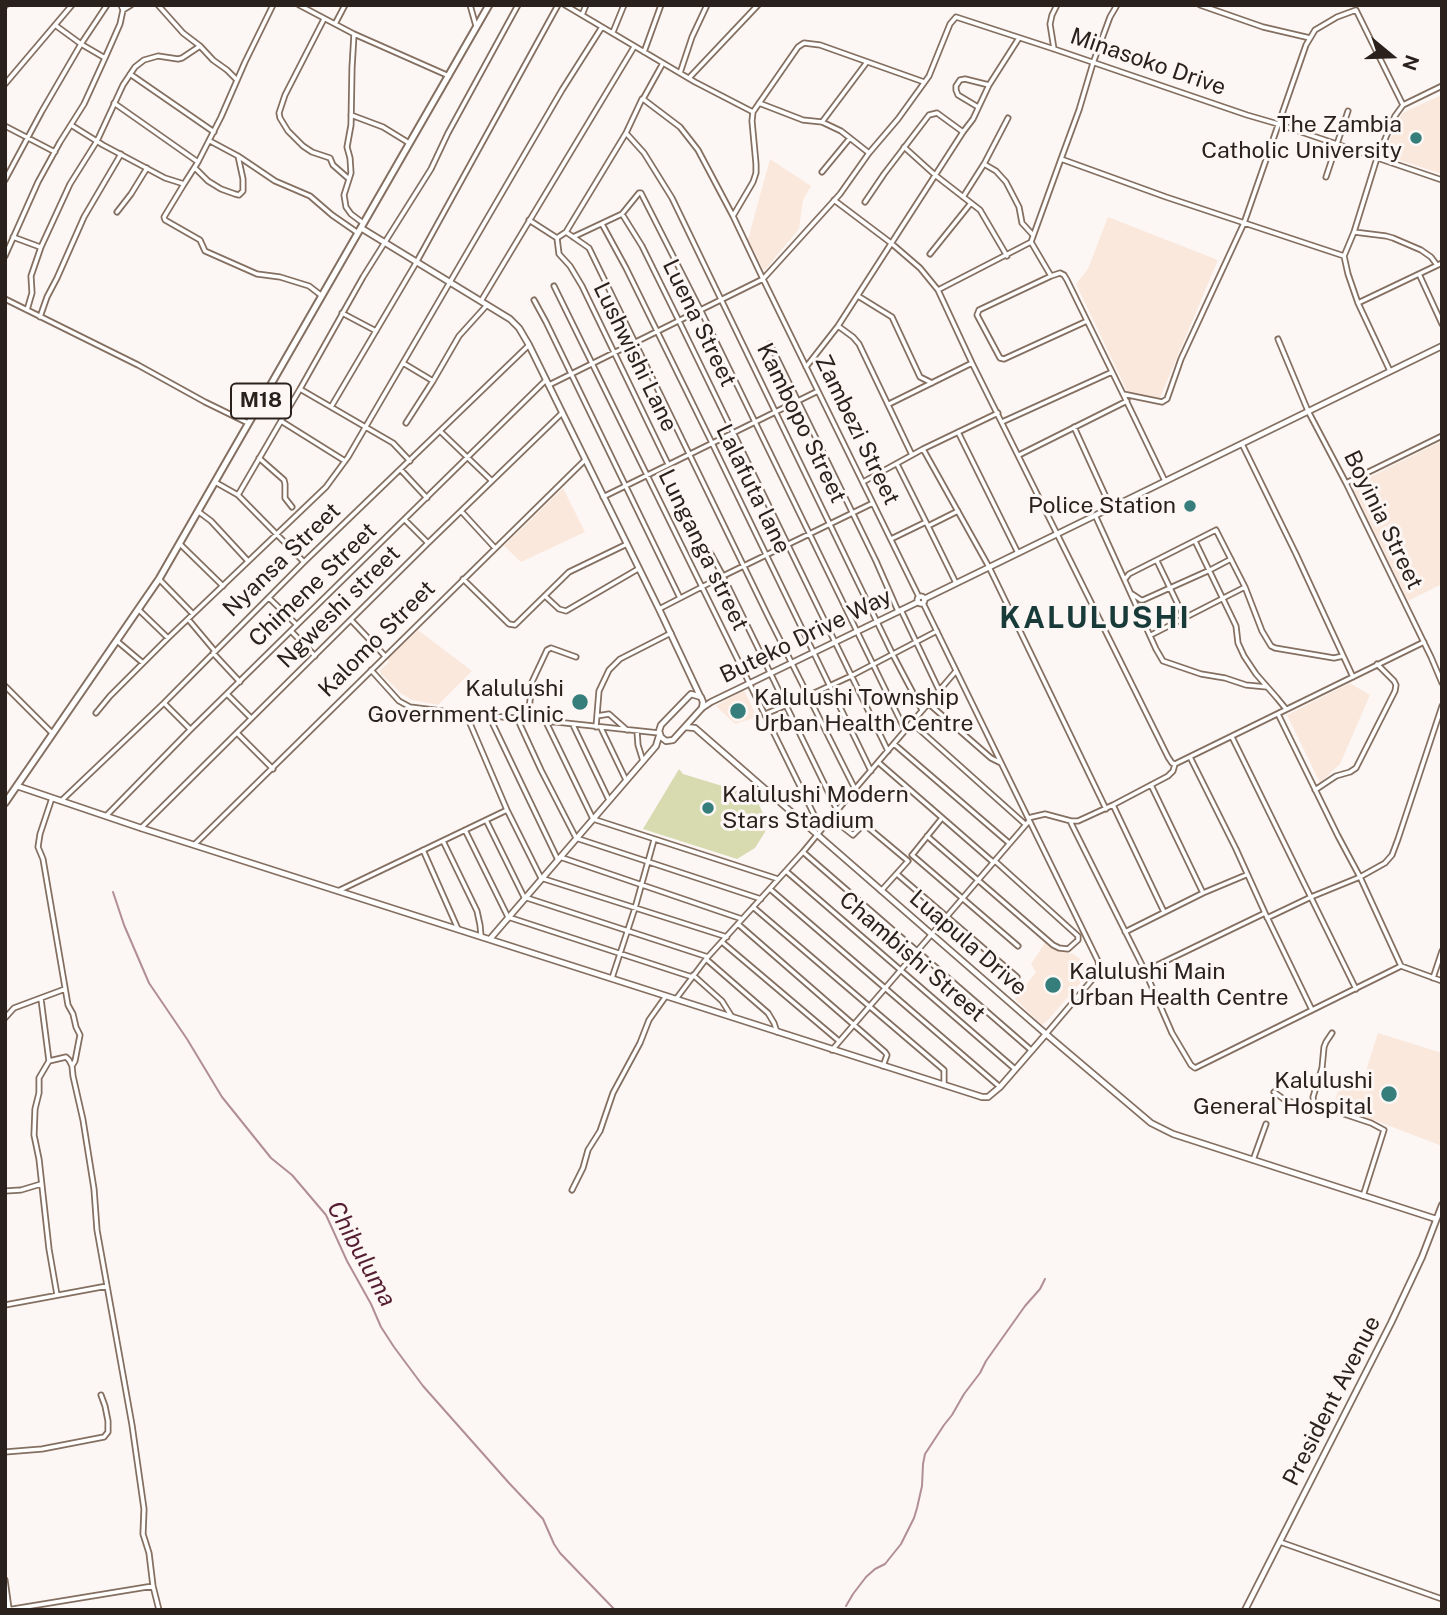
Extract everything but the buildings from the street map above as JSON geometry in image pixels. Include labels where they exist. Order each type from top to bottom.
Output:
[{"type":"main road","name":"M18","points":[[5,803],[9,792],[17,786],[159,579],[489,5]]},
{"type":"street","points":[[5,84],[72,5]]},
{"type":"street","points":[[5,180],[81,44],[107,5]]},
{"type":"street","points":[[5,256],[55,152],[88,96],[119,27],[123,10],[121,5]]},
{"type":"street","points":[[123,10],[131,5]]},
{"type":"street","points":[[158,5],[183,33],[237,80]]},
{"type":"street","points":[[272,5],[210,141],[164,217],[200,240],[205,251],[257,274],[280,277],[309,286],[322,296]]},
{"type":"street","points":[[299,5],[354,34],[449,76]]},
{"type":"street","points":[[335,24],[345,5]]},
{"type":"street","points":[[470,5],[476,26]]},
{"type":"street","points":[[238,495],[342,313],[431,169],[518,5]]},
{"type":"street","points":[[331,407],[416,263],[558,5]]},
{"type":"street","points":[[565,5],[634,47],[753,112]]},
{"type":"street","points":[[582,15],[586,5]]},
{"type":"street","points":[[612,33],[624,5]]},
{"type":"street","points":[[644,52],[661,5]]},
{"type":"street","points":[[680,73],[706,5]]},
{"type":"street","points":[[689,78],[758,5]]},
{"type":"street","points":[[1054,48],[1050,24],[1057,5]]},
{"type":"street","points":[[938,290],[1031,242],[1079,110],[1093,62],[1117,5]]},
{"type":"street","points":[[1200,5],[1263,27],[1310,38]]},
{"type":"street","points":[[1353,5],[1404,105]]},
{"type":"street","points":[[1123,394],[1162,402],[1167,399],[1192,335],[1244,223],[1306,45],[1319,27],[1356,10]]},
{"type":"street","name":"Minasoko Drive","points":[[924,82],[952,20],[956,17],[962,18],[1442,180]]},
{"type":"street","points":[[324,19],[285,94],[279,113],[288,131],[303,146],[330,158],[333,165],[349,179]]},
{"type":"street","points":[[55,25],[105,58]]},
{"type":"street","points":[[96,713],[168,638],[324,489],[345,461],[562,90],[602,27]]},
{"type":"street","points":[[354,34],[350,134],[347,147],[351,163],[344,195],[346,207],[360,228]]},
{"type":"street","points":[[806,367],[838,326],[973,119],[989,85],[1019,38]]},
{"type":"street","points":[[547,383],[614,354],[764,279],[834,200],[924,82],[820,45],[804,43],[797,47],[753,112],[756,173],[733,216]]},
{"type":"street","points":[[27,310],[32,293],[31,276],[41,247],[70,184],[97,141],[130,74],[137,65],[149,58],[162,56],[178,60],[200,46]]},
{"type":"street","points":[[481,301],[634,47]]},
{"type":"street","points":[[822,122],[867,62]]},
{"type":"street","points":[[529,219],[557,238],[566,232],[626,133],[663,63]]},
{"type":"street","points":[[130,74],[214,132]]},
{"type":"street","points":[[978,107],[958,95],[956,86],[960,80],[965,79],[989,85]]},
{"type":"street","points":[[1390,372],[1359,303],[1344,256],[1391,123],[1404,105],[1442,86]]},
{"type":"street","name":"Zambezi Street","points":[[643,99],[680,127],[698,150],[733,216],[1098,961],[1098,971],[1046,1034]]},
{"type":"street","points":[[114,103],[198,162]]},
{"type":"street","points":[[759,103],[803,120],[822,122],[841,131],[869,153]]},
{"type":"street","points":[[1326,177],[1348,111]]},
{"type":"street","points":[[865,202],[929,115],[940,115],[963,132]]},
{"type":"street","points":[[351,116],[383,127],[410,143]]},
{"type":"street","points":[[964,197],[1008,118]]},
{"type":"street","points":[[71,124],[121,155],[165,178],[184,184]]},
{"type":"street","points":[[5,126],[55,152]]},
{"type":"street","name":"Kambopo Street","points":[[626,133],[644,153],[672,198],[922,710]]},
{"type":"street","points":[[822,172],[850,138]]},
{"type":"street","points":[[210,141],[275,181],[310,196],[341,223],[360,228],[487,304],[519,328],[671,633],[701,698],[702,708]]},
{"type":"street","points":[[904,147],[982,213],[1007,256]]},
{"type":"street","points":[[40,317],[84,217],[121,155]]},
{"type":"street","points":[[195,168],[212,184],[239,195],[244,188],[238,156]]},
{"type":"street","points":[[1061,159],[1344,256]]},
{"type":"street","points":[[984,164],[996,171],[1006,182],[1019,207],[1022,223],[1033,235]]},
{"type":"street","points":[[117,212],[147,168]]},
{"type":"street","points":[[573,237],[622,214],[641,193],[905,730]]},
{"type":"street","points":[[834,200],[920,268],[938,290],[1168,757],[1175,764]]},
{"type":"street","points":[[930,254],[971,203]]},
{"type":"street","name":"Luena Street","points":[[622,214],[642,246],[888,751]]},
{"type":"street","name":"Lalafuta lane","points":[[602,224],[626,268],[871,771]]},
{"type":"street","points":[[566,232],[589,248],[855,789]]},
{"type":"street","points":[[1354,232],[1393,238],[1421,250],[1440,264],[1359,303]]},
{"type":"street","points":[[13,237],[41,247]]},
{"type":"street","name":"Lushwishi Lane","points":[[557,238],[559,254],[570,265],[582,286],[668,464]]},
{"type":"street","points":[[1031,242],[1051,276]]},
{"type":"street","points":[[1087,321],[1004,359],[1000,358],[977,315],[978,312],[1051,276],[1060,273],[1065,277],[1087,321],[1112,372],[1127,401],[1165,481]]},
{"type":"street","points":[[1419,274],[1442,324]]},
{"type":"street","name":"Lunganga street","points":[[554,286],[748,683],[822,827]]},
{"type":"street","points":[[858,296],[892,317],[920,377],[932,383]]},
{"type":"street","points":[[5,299],[138,365],[248,424]]},
{"type":"street","points":[[534,300],[681,598]]},
{"type":"street","points":[[406,423],[459,336],[487,304]]},
{"type":"street","points":[[342,313],[376,331]]},
{"type":"street","points":[[838,326],[859,344],[912,455]]},
{"type":"street","name":"Boyinia Street","points":[[1278,339],[1308,411],[1346,483],[1442,683]]},
{"type":"street","points":[[770,344],[939,690]]},
{"type":"street","name":"Nyansa Street","points":[[61,801],[529,345]]},
{"type":"street","name":"Buteko Drive Way","points":[[656,746],[673,740],[702,708],[748,683],[1442,346]]},
{"type":"street","points":[[402,363],[433,381]]},
{"type":"street","points":[[889,404],[972,363]]},
{"type":"street","points":[[1002,422],[1112,372]]},
{"type":"street","name":"Chimene Street","points":[[106,816],[468,457],[547,383]]},
{"type":"street","points":[[300,389],[393,443],[410,461]]},
{"type":"street","points":[[603,497],[818,391]]},
{"type":"street","points":[[1018,455],[1127,401]]},
{"type":"street","name":"Ngweshi street","points":[[141,828],[562,413]]},
{"type":"street","points":[[863,482],[998,413]]},
{"type":"street","points":[[281,421],[345,461]]},
{"type":"street","points":[[1074,427],[1111,508]]},
{"type":"street","points":[[440,431],[492,481]]},
{"type":"street","points":[[958,432],[1018,553]]},
{"type":"street","points":[[1346,483],[1442,436]]},
{"type":"street","points":[[1241,444],[1353,677]]},
{"type":"street","points":[[923,449],[989,567],[1106,808]]},
{"type":"street","points":[[259,458],[284,480],[285,498],[292,507]]},
{"type":"street","name":"Kalomo Street","points":[[195,844],[585,460]]},
{"type":"street","points":[[896,464],[956,583]]},
{"type":"street","points":[[401,470],[427,498]]},
{"type":"street","points":[[215,482],[238,495],[304,562]]},
{"type":"street","points":[[659,609],[873,503]]},
{"type":"street","points":[[461,511],[495,548]]},
{"type":"street","points":[[891,539],[958,511]]},
{"type":"street","points":[[199,512],[211,521],[248,561]]},
{"type":"street","points":[[1095,515],[1163,661],[1201,674],[1267,687]]},
{"type":"street","points":[[405,520],[428,543]]},
{"type":"street","points":[[1125,579],[1129,574],[1216,530],[1245,587],[1262,631],[1272,646],[1334,658],[1343,656]]},
{"type":"street","points":[[1195,541],[1236,626],[1241,650],[1286,710]]},
{"type":"street","points":[[180,544],[223,586]]},
{"type":"street","points":[[463,579],[515,625],[569,572],[627,544]]},
{"type":"street","points":[[710,554],[837,810]]},
{"type":"street","points":[[1131,593],[1142,601],[1231,559]]},
{"type":"street","points":[[1157,561],[1184,617]]},
{"type":"street","points":[[1118,566],[1132,573]]},
{"type":"street","points":[[545,596],[559,609],[566,611],[639,569]]},
{"type":"street","points":[[159,579],[193,614]]},
{"type":"street","points":[[1151,635],[1245,587]]},
{"type":"street","points":[[269,598],[297,625]]},
{"type":"street","points":[[138,609],[168,638]]},
{"type":"street","points":[[188,620],[240,681]]},
{"type":"street","points":[[351,620],[385,656]]},
{"type":"street","points":[[291,631],[315,656]]},
{"type":"street","points":[[765,713],[851,676],[937,631]]},
{"type":"street","points":[[626,780],[598,728],[597,716],[603,680],[616,662],[626,655],[671,633]]},
{"type":"street","points":[[117,640],[143,663]]},
{"type":"street","points":[[832,1050],[1028,821],[1045,814],[1077,821],[1113,805],[1171,774],[1175,764],[1424,642]]},
{"type":"street","points":[[528,719],[532,682],[548,650],[551,648],[576,657]]},
{"type":"street","points":[[1315,790],[1340,774],[1356,768],[1395,691],[1394,681],[1377,664]]},
{"type":"street","points":[[371,670],[399,701],[410,707],[659,734]]},
{"type":"street","points":[[676,999],[707,958],[803,852],[956,671]]},
{"type":"street","points":[[490,939],[656,746],[661,725],[691,694],[694,682]]},
{"type":"street","points":[[5,685],[53,734]]},
{"type":"street","points":[[227,694],[251,718]]},
{"type":"street","name":"Buteko Drive Way","points":[[691,694],[711,702]]},
{"type":"street","points":[[164,703],[190,730]]},
{"type":"street","points":[[928,703],[990,758],[1001,763]]},
{"type":"street","points":[[1144,971],[1360,877],[1385,863],[1391,855],[1442,706]]},
{"type":"street","points":[[466,714],[507,810],[541,878],[727,937]]},
{"type":"street","points":[[597,716],[609,714],[627,730]]},
{"type":"street","points":[[1278,714],[1360,877],[1401,967]]},
{"type":"street","points":[[488,716],[559,859],[743,919]]},
{"type":"street","points":[[517,718],[576,838],[761,899]]},
{"type":"street","points":[[685,727],[695,728],[693,718]]},
{"type":"street","points":[[545,721],[593,819],[778,879]]},
{"type":"street","points":[[912,723],[1028,821]]},
{"type":"street","points":[[573,725],[610,800]]},
{"type":"street","name":"Luapula Drive","points":[[695,728],[1046,1034],[1141,1115],[1163,1130],[1436,1219]]},
{"type":"street","points":[[1435,729],[1442,731]]},
{"type":"street","points":[[637,731],[643,761]]},
{"type":"street","points":[[237,733],[273,769]]},
{"type":"street","points":[[659,734],[662,739],[668,741]]},
{"type":"street","points":[[1232,737],[1356,989]]},
{"type":"street","points":[[894,744],[1009,843]]},
{"type":"street","points":[[1190,757],[1312,1010]]},
{"type":"street","points":[[878,762],[994,861],[1080,940],[1086,938]]},
{"type":"street","points":[[1151,785],[1203,893]]},
{"type":"street","points":[[17,786],[982,1097],[988,1097],[1000,1087],[1046,1034]]},
{"type":"street","points":[[52,798],[38,842],[68,1008],[73,1014],[80,1035],[72,1066]]},
{"type":"street","points":[[1113,805],[1164,912]]},
{"type":"street","points":[[338,891],[507,810]]},
{"type":"street","points":[[881,891],[942,818]]},
{"type":"street","points":[[486,820],[524,897],[707,958],[768,1013],[777,1032]]},
{"type":"street","points":[[1071,821],[1166,1022],[1195,1068],[1401,967],[1442,981]]},
{"type":"street","points":[[822,827],[839,824],[853,835],[865,825],[908,861]]},
{"type":"street","points":[[465,830],[508,918],[692,976],[722,1001],[732,1018]]},
{"type":"street","points":[[927,836],[1056,947],[1068,949],[1078,938]]},
{"type":"street","points":[[612,978],[655,839]]},
{"type":"street","points":[[443,841],[477,911],[481,936]]},
{"type":"street","points":[[423,850],[458,929]]},
{"type":"street","points":[[803,852],[1031,1050]]},
{"type":"street","points":[[912,855],[1018,946]]},
{"type":"street","name":"Chambishi Street","points":[[786,871],[1015,1069]]},
{"type":"street","points":[[897,874],[1017,977]]},
{"type":"street","points":[[1125,932],[1247,874]]},
{"type":"street","points":[[770,889],[1000,1087]]},
{"type":"street","points":[[753,907],[944,1070],[944,1085]]},
{"type":"street","points":[[738,924],[887,1053],[883,1066]]},
{"type":"street","points":[[722,942],[839,1041]]},
{"type":"street","points":[[1433,978],[1442,951]]},
{"type":"street","points":[[5,1018],[14,1008],[65,989]]},
{"type":"street","points":[[572,1190],[600,1131],[613,1093],[640,1043],[649,1020],[666,996]]},
{"type":"street","points":[[41,999],[48,1061],[40,1075],[34,1135],[57,1295]]},
{"type":"street","points":[[1314,1104],[1312,1097],[1322,1069],[1324,1047],[1332,1033]]},
{"type":"street","points":[[48,1061],[66,1057],[72,1066],[92,1174],[97,1230],[132,1425],[144,1509],[143,1534],[159,1610]]},
{"type":"street","points":[[1274,1092],[1285,1100],[1308,1106],[1314,1104],[1384,1130],[1363,1196]]},
{"type":"street","points":[[1253,1160],[1266,1124]]},
{"type":"street","points":[[5,1191],[41,1184]]},
{"type":"street","name":"President Avenue","points":[[1244,1610],[1391,1323],[1422,1257],[1442,1205]]},
{"type":"street","points":[[5,1305],[107,1286]]},
{"type":"street","points":[[5,1452],[42,1449],[104,1437],[108,1432],[108,1421],[101,1395]]},
{"type":"street","points":[[1280,1542],[1442,1599]]},
{"type":"street","points":[[5,1580],[8,1610],[153,1586]]},
{"type":"shaded area","name":"The Zambia Catholic University","points":[[1442,95],[1442,174],[1384,155],[1404,112]]},
{"type":"shaded area","points":[[770,159],[811,186],[803,200],[799,229],[764,271],[748,239]]},
{"type":"shaded area","points":[[1108,217],[1218,260],[1160,398],[1129,395],[1076,284],[1088,269]]},
{"type":"shaded area","points":[[1442,441],[1442,584],[1408,601],[1352,486]]},
{"type":"shaded area","points":[[563,488],[585,532],[521,562],[504,546]]},
{"type":"shaded area","points":[[418,630],[472,671],[438,705],[412,700],[381,674],[380,670],[389,662],[387,659]]},
{"type":"shaded area","points":[[1350,683],[1370,695],[1340,764],[1320,783],[1287,715]]},
{"type":"shaded area","name":"Kalulushi Township Urban Health Centre","points":[[744,690],[757,717],[735,724],[716,706]]},
{"type":"shaded area","name":"Kalulushi Main Urban Health Centre","points":[[1045,943],[1053,949],[1073,954],[1093,968],[1042,1025],[1015,999],[1036,972],[1031,964]]},
{"type":"shaded area","name":"Kalulushi General Hospital","points":[[1378,1033],[1442,1053],[1442,1146],[1374,1120],[1373,1123],[1331,1109],[1345,1074],[1363,1080]]},
{"type":"green space","name":"Kalulushi Modern Stars Stadium","points":[[679,769],[683,774],[755,796],[766,820],[765,832],[755,848],[737,859],[643,829]]},
{"type":"waterway","name":"Chibuluma","points":[[113,892],[149,983],[222,1097],[271,1158],[292,1175],[326,1215],[347,1261],[394,1347],[423,1386],[543,1519],[560,1553],[615,1610]]},
{"type":"waterway","points":[[846,1606],[866,1577],[885,1564],[901,1544],[917,1508],[925,1454],[986,1361],[1045,1279]]},
{"type":"place","name":"The Zambia Catholic University","points":[[1416,138]]},
{"type":"place","name":"Police Station","points":[[1190,506]]},
{"type":"place","name":"Kalulushi Government Clinic","points":[[580,702]]},
{"type":"place","name":"Kalulushi Township Urban Health Centre","points":[[738,711]]},
{"type":"place","name":"Kalulushi Modern Stars Stadium","points":[[708,808]]},
{"type":"place","name":"Kalulushi Main Urban Health Centre","points":[[1053,985]]},
{"type":"place","name":"Kalulushi General Hospital","points":[[1389,1094]]},
{"type":"district","name":"KALULUSHI","points":[[1095,619]]}]
